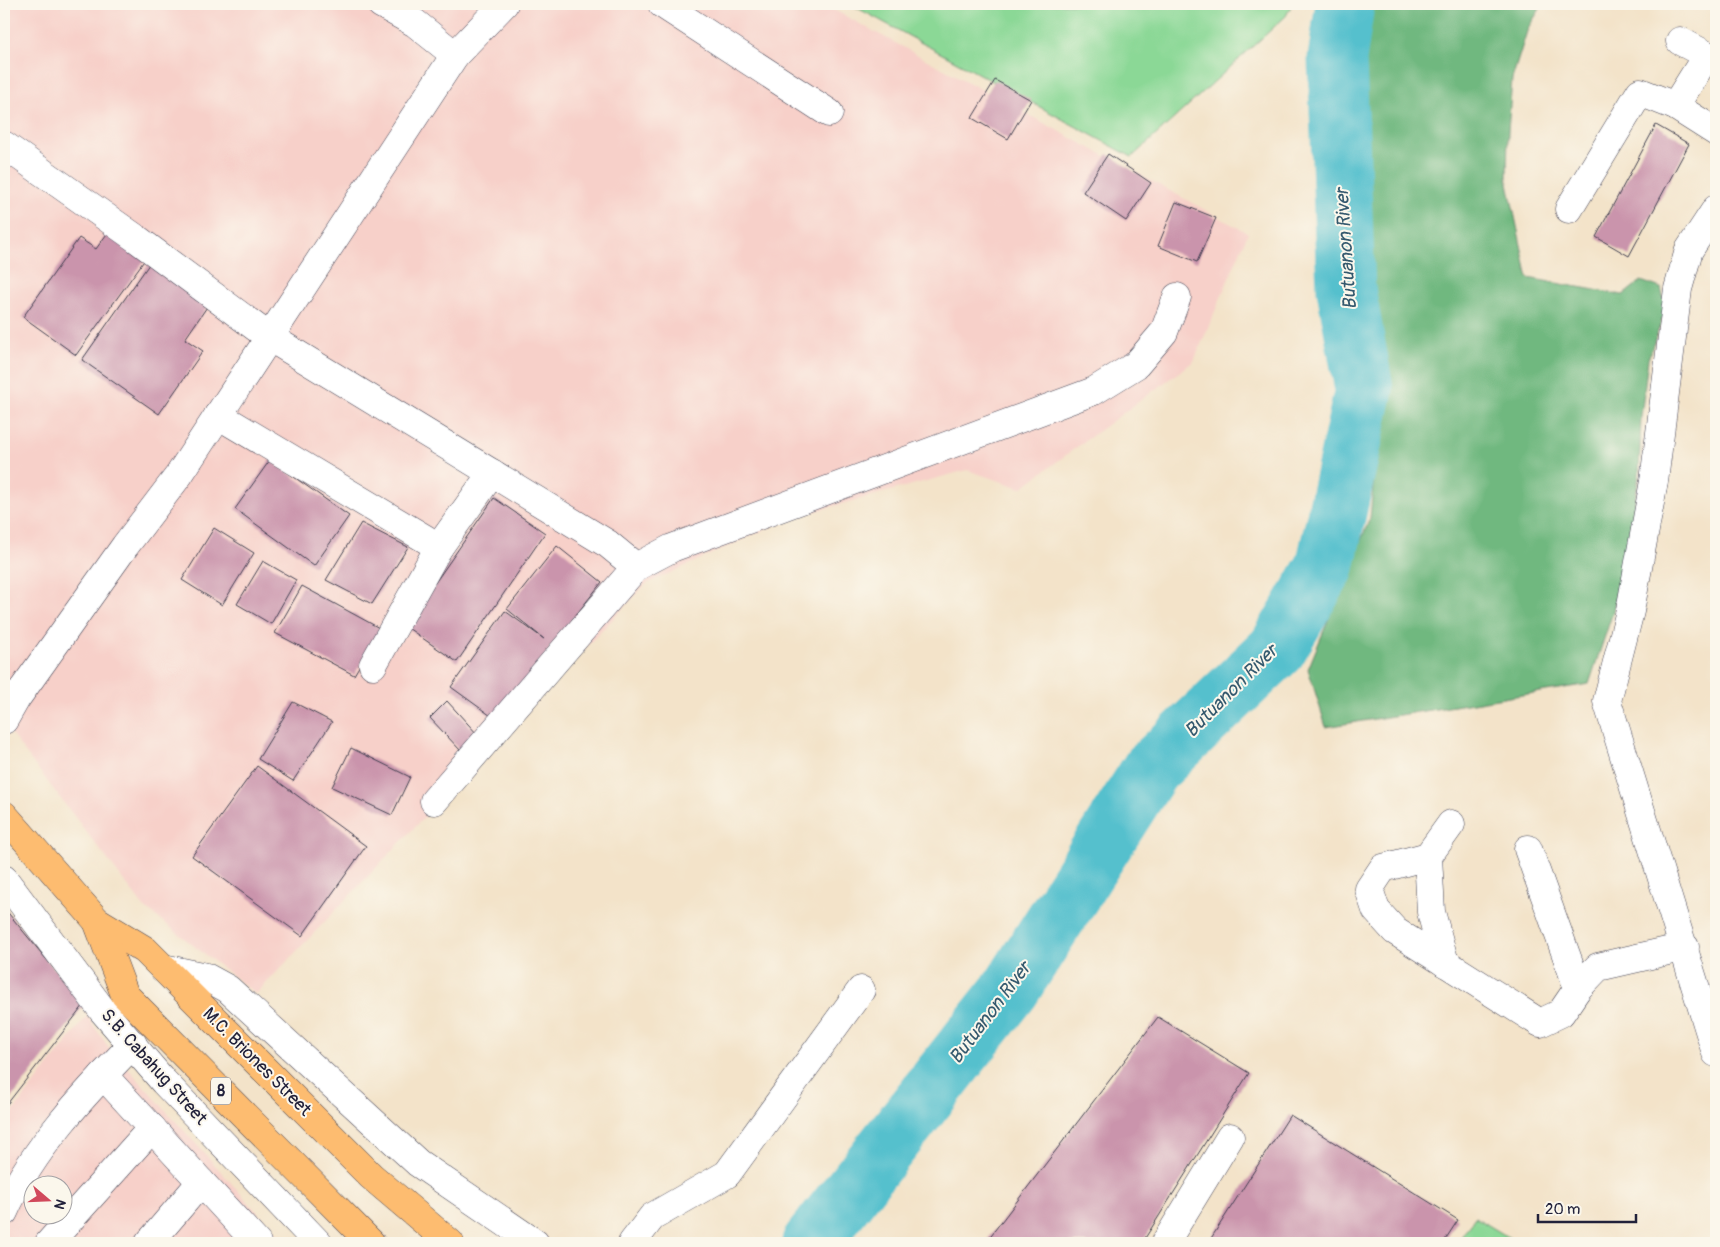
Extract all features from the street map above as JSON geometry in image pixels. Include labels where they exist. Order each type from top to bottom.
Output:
[{"type":"main road","name":"M.C. Briones Street","points":[[4,815],[97,922],[145,950],[365,1169],[412,1211]]},
{"type":"main road","name":"M.C. Briones Street","points":[[97,922],[125,995],[371,1243]]},
{"type":"main road","points":[[412,1211],[432,1243]]},
{"type":"main road","name":"8","points":[[412,1211],[450,1243]]},
{"type":"street","points":[[381,4],[415,23],[455,55]]},
{"type":"street","points":[[4,720],[16,699],[179,475],[455,55],[504,4]]},
{"type":"street","points":[[662,4],[829,113]]},
{"type":"street","points":[[1676,106],[1712,57],[1680,42]]},
{"type":"street","points":[[1570,209],[1640,92],[1676,106],[1716,132]]},
{"type":"street","points":[[4,145],[137,239],[269,338],[608,544],[636,567]]},
{"type":"street","points":[[1716,210],[1689,250],[1678,289],[1654,481],[1630,611],[1607,701],[1685,947],[1716,1053]]},
{"type":"street","points":[[434,801],[636,567],[672,548],[1094,391],[1136,364],[1142,358],[1164,332],[1177,297]]},
{"type":"street","points":[[218,414],[439,547]]},
{"type":"street","points":[[373,665],[439,547],[492,473]]},
{"type":"street","points":[[1446,963],[1431,912],[1428,856],[1451,824]]},
{"type":"street","points":[[1528,849],[1578,988]]},
{"type":"street","points":[[1428,856],[1383,868],[1368,889],[1376,910],[1395,931],[1540,1023],[1561,1013],[1578,988],[1598,967],[1685,947]]},
{"type":"street","name":"S.B. Cabahug Street","points":[[4,879],[103,1010],[164,1082],[318,1243]]},
{"type":"street","points":[[163,968],[206,977],[228,989],[418,1163],[535,1243]]},
{"type":"street","points":[[632,1243],[652,1217],[728,1174],[860,990]]},
{"type":"street","points":[[4,1212],[33,1159],[103,1075],[133,1044]]},
{"type":"street","points":[[103,1075],[219,1200],[250,1241]]},
{"type":"street","points":[[49,1243],[152,1128]]},
{"type":"street","points":[[1165,1243],[1230,1137]]},
{"type":"street","points":[[149,1243],[201,1182]]},
{"type":"shaded area","points":[[4,4],[823,4],[1248,233],[1194,361],[1021,488],[967,470],[790,518],[646,584],[256,994],[144,907],[4,725]]},
{"type":"shaded area","points":[[87,1016],[107,1045],[285,1243],[4,1243],[4,1123]]},
{"type":"green space","points":[[850,4],[1292,4],[1286,16],[1132,157]]},
{"type":"green space","points":[[1359,4],[1543,4],[1528,28],[1512,79],[1508,132],[1507,179],[1528,278],[1623,295],[1641,281],[1661,288],[1666,309],[1648,359],[1641,417],[1639,475],[1629,537],[1613,612],[1589,684],[1326,727],[1308,669],[1370,518],[1383,381],[1361,277],[1352,130]]},
{"type":"green space","points":[[1475,1217],[1518,1243],[1457,1243]]},
{"type":"building","points":[[995,80],[1031,100],[1008,139],[972,118]]},
{"type":"building","points":[[1656,125],[1689,144],[1629,256],[1596,237]]},
{"type":"building","points":[[1108,154],[1151,183],[1126,221],[1083,192]]},
{"type":"building","points":[[1176,202],[1216,218],[1197,262],[1158,246]]},
{"type":"building","points":[[109,231],[146,258],[76,355],[23,317],[79,238],[96,249]]},
{"type":"building","points":[[152,260],[211,301],[185,339],[203,351],[159,414],[82,360]]},
{"type":"building","points":[[270,460],[349,516],[314,566],[235,509]]},
{"type":"building","points":[[494,498],[545,533],[457,662],[405,626]]},
{"type":"building","points":[[361,523],[408,547],[372,604],[326,580]]},
{"type":"building","points":[[214,528],[254,553],[222,605],[182,580]]},
{"type":"building","points":[[557,546],[602,582],[552,645],[498,721],[451,687],[505,611],[544,639],[507,609]]},
{"type":"building","points":[[263,561],[296,580],[271,624],[237,604]]},
{"type":"building","points":[[302,586],[381,629],[354,675],[275,633]]},
{"type":"building","points":[[447,701],[478,735],[461,751],[430,718]]},
{"type":"building","points":[[293,702],[332,722],[293,781],[258,759]]},
{"type":"building","points":[[351,748],[410,777],[392,815],[332,787]]},
{"type":"building","points":[[257,766],[366,846],[302,936],[192,856]]},
{"type":"building","points":[[4,908],[84,1005],[4,1108]]},
{"type":"building","points":[[1158,1017],[1249,1073],[1142,1243],[985,1243]]},
{"type":"building","points":[[1290,1115],[1458,1220],[1443,1243],[1208,1243]]},
{"type":"waterway","name":"Butuanon River","points":[[811,1243],[1011,989],[1151,769],[1277,649],[1325,567],[1364,389],[1346,289],[1337,59],[1345,4]]}]
